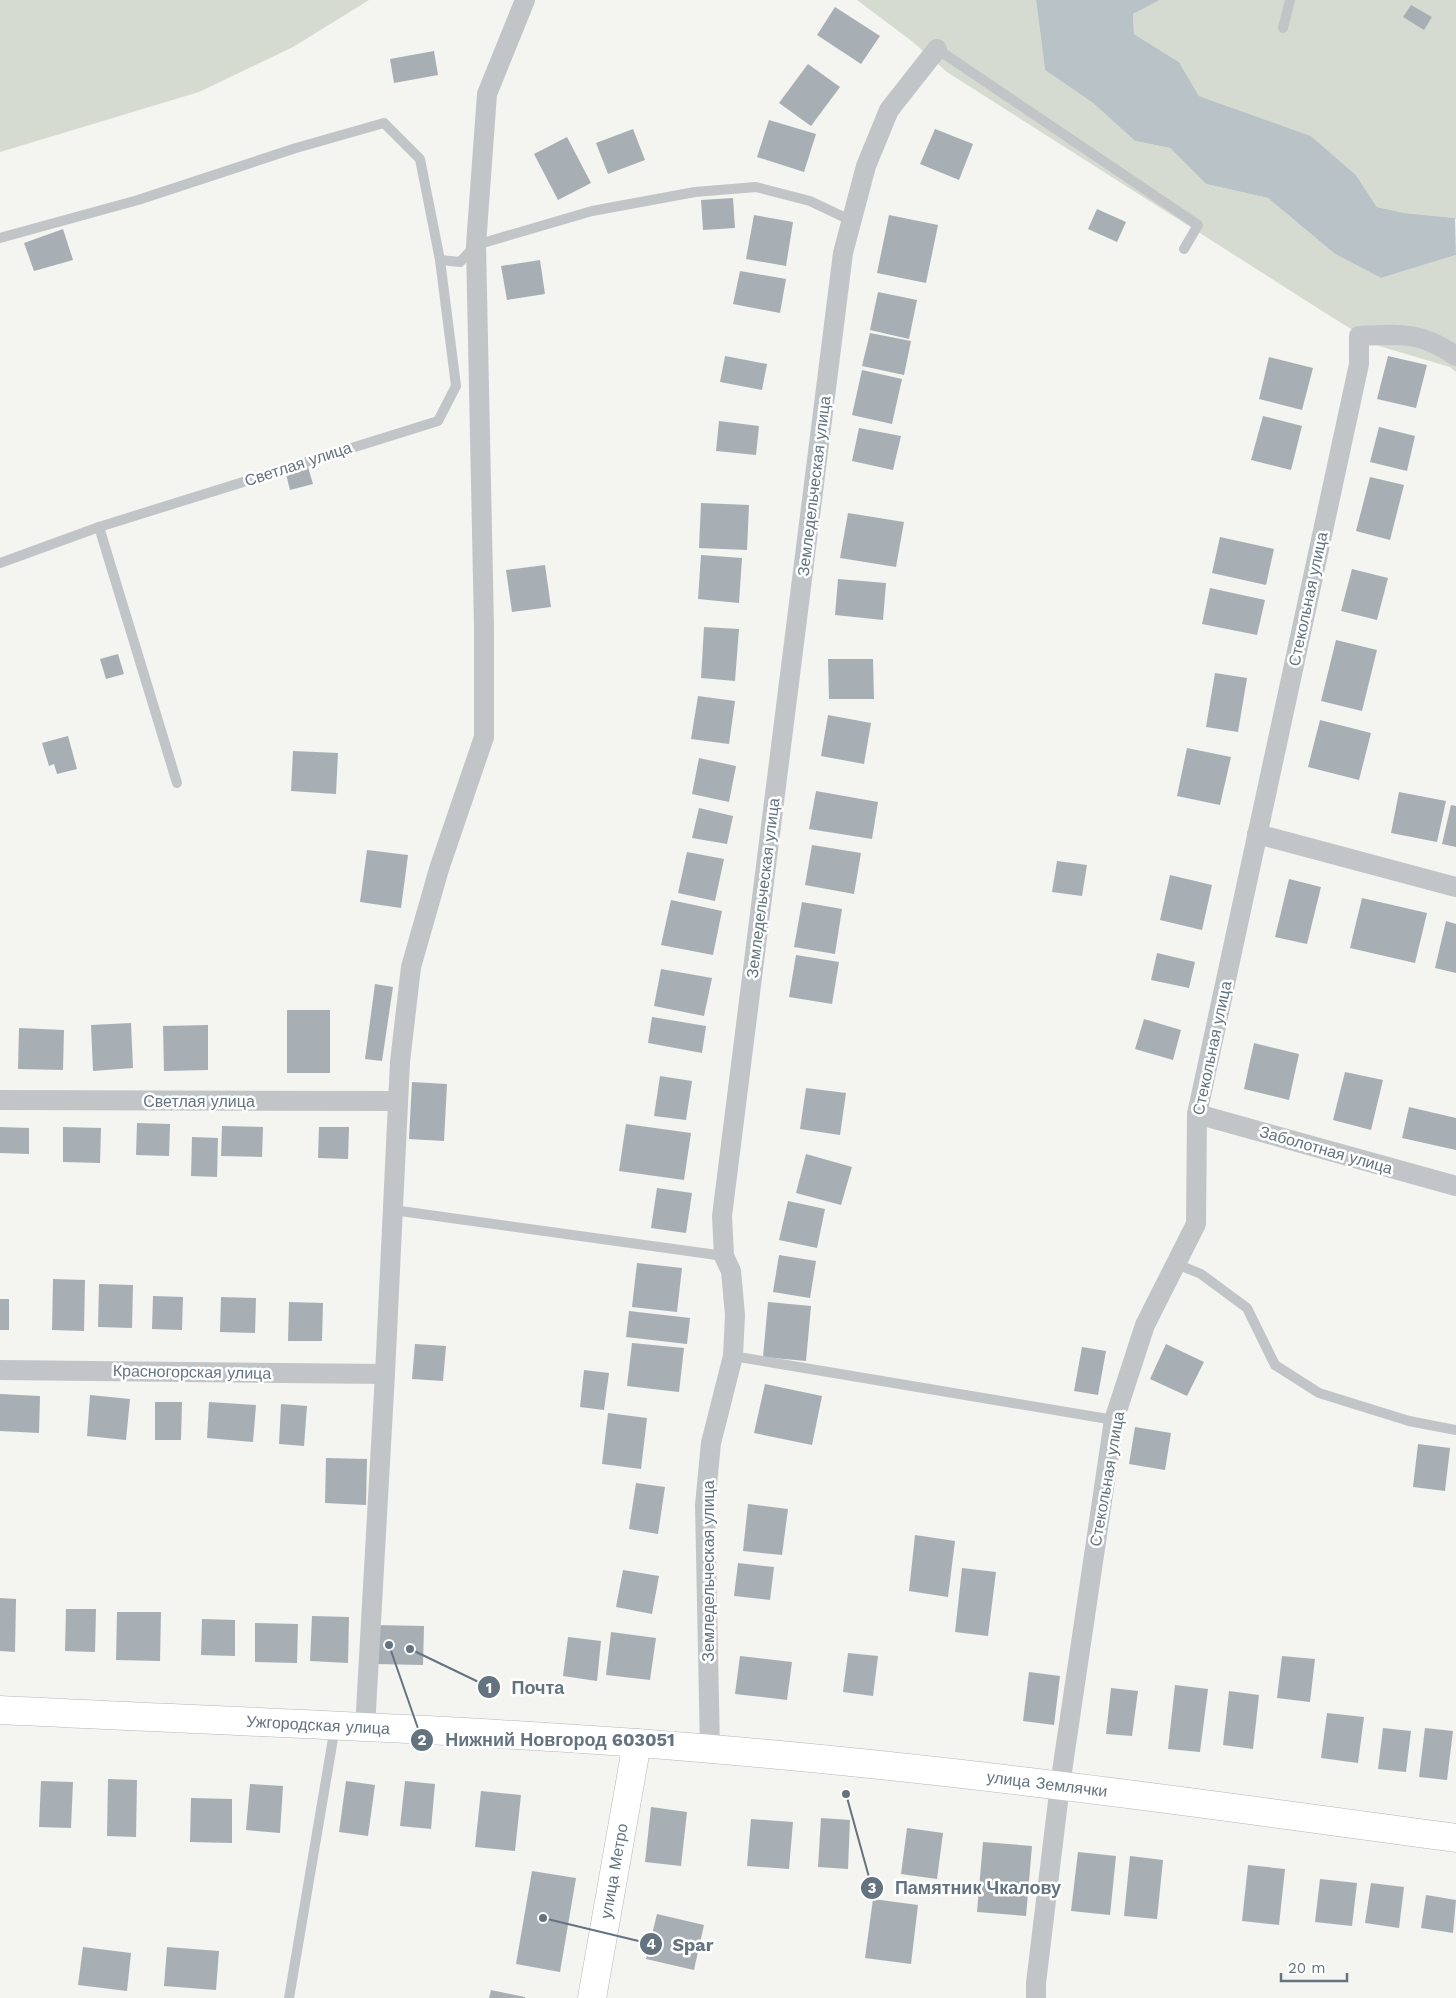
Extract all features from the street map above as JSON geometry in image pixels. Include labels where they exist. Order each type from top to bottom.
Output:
[{"type":"main road","name":"Ужгородская улица","points":[[0,1710],[335,1726],[637,1744]]},
{"type":"main road","name":"улица Землячки","points":[[637,1744],[887,1765],[1060,1784],[1456,1838]]},
{"type":"main road","name":"улица Метро","points":[[592,1998],[637,1744]]},
{"type":"street","points":[[364,1728],[385,1374],[400,1062],[411,967],[439,869],[484,736],[484,618],[476,245],[487,94],[525,0]]},
{"type":"street","name":"Земледельческая улица","points":[[710,1749],[705,1505],[711,1443],[732,1356],[735,1315],[731,1271],[724,1256],[723,1206],[843,254],[866,166],[890,110],[937,49]]},
{"type":"street","name":"Стекольная улица","points":[[1036,1998],[1036,1983],[1060,1784],[1114,1420],[1145,1325],[1196,1224],[1197,1114],[1359,364],[1359,336],[1404,334],[1437,343],[1456,356]]},
{"type":"street","points":[[1257,834],[1456,886]]},
{"type":"street","name":"Светлая улица","points":[[0,1100],[398,1101]]},
{"type":"street","name":"Заболотная улица","points":[[1197,1114],[1456,1186]]},
{"type":"street","name":"Красногорская улица","points":[[0,1370],[385,1374]]},
{"type":"lane","points":[[1283,28],[1290,0]]},
{"type":"lane","points":[[937,49],[1198,225],[1184,249]]},
{"type":"lane","name":"Светлая улица","points":[[0,238],[138,200],[296,148],[384,123],[420,159],[440,260],[456,386],[438,421],[99,527],[0,563]]},
{"type":"lane","points":[[440,260],[460,262],[476,245],[592,211],[695,192],[756,187],[810,201],[852,221]]},
{"type":"lane","points":[[99,527],[177,783]]},
{"type":"lane","points":[[393,1210],[724,1256]]},
{"type":"lane","points":[[1177,1264],[1201,1274],[1247,1308],[1275,1365],[1319,1393],[1409,1421],[1456,1430]]},
{"type":"lane","points":[[732,1356],[1114,1420]]},
{"type":"lane","points":[[289,1998],[335,1726]]},
{"type":"shaded area","points":[[0,0],[369,0],[293,47],[199,92],[0,152]]},
{"type":"shaded area","points":[[857,0],[1036,0],[1045,70],[1093,103],[1135,141],[1170,148],[1206,184],[1268,198],[1335,254],[1381,278],[1456,255],[1456,372],[1450,367],[1379,346],[1338,321],[947,72],[913,42]]},
{"type":"shaded area","points":[[1036,0],[1160,0],[1133,14],[1134,34],[1179,62],[1199,96],[1311,136],[1356,175],[1377,207],[1405,213],[1455,218],[1456,255],[1381,278],[1335,254],[1268,198],[1206,184],[1170,148],[1135,141],[1093,103],[1045,70]]},
{"type":"shaded area","points":[[1160,0],[1456,0],[1456,220],[1455,218],[1405,213],[1377,207],[1356,175],[1311,136],[1199,96],[1179,62],[1134,34],[1133,14]]},
{"type":"building","points":[[1411,5],[1432,17],[1424,30],[1403,17]]},
{"type":"building","points":[[835,7],[880,36],[861,64],[817,35]]},
{"type":"building","points":[[434,51],[438,75],[394,83],[390,59]]},
{"type":"building","points":[[808,64],[840,87],[811,126],[779,103]]},
{"type":"building","points":[[769,120],[816,134],[804,172],[757,157]]},
{"type":"building","points":[[633,129],[645,160],[608,174],[596,143]]},
{"type":"building","points":[[935,129],[973,144],[959,180],[920,164]]},
{"type":"building","points":[[567,137],[591,183],[558,200],[534,154]]},
{"type":"building","points":[[733,198],[735,228],[703,230],[701,200]]},
{"type":"building","points":[[1097,209],[1126,222],[1117,242],[1088,229]]},
{"type":"building","points":[[754,215],[793,222],[786,266],[746,259]]},
{"type":"building","points":[[889,215],[938,225],[926,283],[877,273]]},
{"type":"building","points":[[63,229],[73,260],[34,271],[24,243]]},
{"type":"building","points":[[540,260],[545,294],[507,300],[501,266]]},
{"type":"building","points":[[740,271],[786,279],[780,313],[733,304]]},
{"type":"building","points":[[878,292],[917,300],[909,339],[870,330]]},
{"type":"building","points":[[870,333],[911,341],[904,375],[862,366]]},
{"type":"building","points":[[725,356],[767,364],[762,390],[720,382]]},
{"type":"building","points":[[1388,356],[1427,365],[1416,408],[1377,399]]},
{"type":"building","points":[[1269,357],[1313,368],[1302,410],[1259,399]]},
{"type":"building","points":[[862,370],[902,379],[892,424],[852,415]]},
{"type":"building","points":[[1263,416],[1302,426],[1291,470],[1251,460]]},
{"type":"building","points":[[719,421],[759,426],[756,455],[716,451]]},
{"type":"building","points":[[1379,427],[1415,436],[1407,471],[1370,462]]},
{"type":"building","points":[[859,428],[901,436],[893,470],[852,461]]},
{"type":"building","points":[[308,467],[313,484],[290,490],[286,474]]},
{"type":"building","points":[[1370,477],[1404,485],[1390,540],[1356,531]]},
{"type":"building","points":[[701,503],[749,505],[747,550],[699,548]]},
{"type":"building","points":[[848,513],[904,522],[896,567],[840,558]]},
{"type":"building","points":[[1220,537],[1274,549],[1266,585],[1212,573]]},
{"type":"building","points":[[701,555],[742,558],[739,603],[698,599]]},
{"type":"building","points":[[545,565],[551,607],[512,612],[506,570]]},
{"type":"building","points":[[1352,569],[1388,578],[1377,620],[1341,611]]},
{"type":"building","points":[[838,579],[886,583],[883,620],[835,615]]},
{"type":"building","points":[[1210,588],[1265,600],[1257,635],[1202,624]]},
{"type":"building","points":[[704,627],[739,629],[735,681],[701,678]]},
{"type":"building","points":[[1336,640],[1377,650],[1362,711],[1321,701]]},
{"type":"building","points":[[118,654],[124,674],[106,679],[100,659]]},
{"type":"building","points":[[828,659],[873,659],[874,699],[829,699]]},
{"type":"building","points":[[1215,673],[1247,678],[1238,732],[1206,727]]},
{"type":"building","points":[[698,696],[735,701],[729,744],[691,739]]},
{"type":"building","points":[[828,715],[871,723],[864,764],[821,756]]},
{"type":"building","points":[[1320,720],[1371,733],[1359,780],[1308,767]]},
{"type":"building","points":[[68,736],[77,769],[57,774],[54,764],[49,766],[42,743]]},
{"type":"building","points":[[1187,748],[1231,757],[1220,805],[1177,796]]},
{"type":"building","points":[[293,751],[338,753],[336,794],[291,791]]},
{"type":"building","points":[[699,758],[736,766],[729,802],[692,794]]},
{"type":"building","points":[[816,791],[878,802],[872,839],[809,829]]},
{"type":"building","points":[[1399,792],[1446,801],[1437,842],[1391,833]]},
{"type":"building","points":[[1451,805],[1456,806],[1456,847],[1442,844]]},
{"type":"building","points":[[699,808],[733,816],[727,844],[692,838]]},
{"type":"building","points":[[812,845],[861,853],[854,894],[805,885]]},
{"type":"building","points":[[367,850],[408,855],[401,908],[360,902]]},
{"type":"building","points":[[687,852],[724,859],[715,901],[678,893]]},
{"type":"building","points":[[1057,861],[1087,865],[1082,896],[1052,892]]},
{"type":"building","points":[[1170,875],[1212,885],[1202,930],[1160,920]]},
{"type":"building","points":[[1289,879],[1321,887],[1307,944],[1275,937]]},
{"type":"building","points":[[1362,898],[1427,913],[1415,963],[1350,948]]},
{"type":"building","points":[[671,900],[722,911],[713,955],[661,945]]},
{"type":"building","points":[[802,902],[842,909],[835,954],[794,947]]},
{"type":"building","points":[[1446,921],[1456,924],[1456,973],[1435,968]]},
{"type":"building","points":[[1157,953],[1195,962],[1189,988],[1151,980]]},
{"type":"building","points":[[796,955],[839,962],[832,1004],[789,997]]},
{"type":"building","points":[[661,969],[712,978],[704,1016],[654,1006]]},
{"type":"building","points":[[375,984],[393,987],[382,1061],[365,1059]]},
{"type":"building","points":[[287,1010],[330,1010],[330,1073],[287,1073]]},
{"type":"building","points":[[652,1017],[706,1026],[702,1053],[648,1043]]},
{"type":"building","points":[[1144,1019],[1181,1030],[1173,1060],[1135,1049]]},
{"type":"building","points":[[131,1023],[133,1068],[93,1071],[91,1025]]},
{"type":"building","points":[[208,1025],[208,1070],[164,1071],[163,1026]]},
{"type":"building","points":[[19,1028],[64,1030],[63,1070],[18,1069]]},
{"type":"building","points":[[1254,1043],[1299,1054],[1289,1100],[1244,1089]]},
{"type":"building","points":[[1345,1072],[1383,1080],[1371,1130],[1333,1120]]},
{"type":"building","points":[[660,1076],[692,1081],[686,1120],[654,1116]]},
{"type":"building","points":[[412,1082],[447,1084],[444,1141],[409,1139]]},
{"type":"building","points":[[806,1088],[846,1093],[840,1135],[800,1129]]},
{"type":"building","points":[[1409,1107],[1456,1118],[1456,1150],[1402,1138]]},
{"type":"building","points":[[137,1123],[170,1124],[169,1156],[136,1155]]},
{"type":"building","points":[[626,1124],[691,1133],[684,1180],[619,1171]]},
{"type":"building","points":[[222,1126],[263,1127],[262,1157],[221,1156]]},
{"type":"building","points":[[0,1127],[29,1128],[29,1154],[0,1153]]},
{"type":"building","points":[[63,1127],[101,1128],[100,1163],[63,1162]]},
{"type":"building","points":[[319,1127],[349,1127],[348,1159],[318,1158]]},
{"type":"building","points":[[192,1137],[218,1138],[217,1177],[191,1176]]},
{"type":"building","points":[[806,1154],[852,1167],[841,1205],[796,1193]]},
{"type":"building","points":[[657,1188],[692,1193],[686,1233],[651,1228]]},
{"type":"building","points":[[788,1201],[825,1209],[817,1248],[779,1240]]},
{"type":"building","points":[[779,1255],[816,1261],[810,1298],[773,1292]]},
{"type":"building","points":[[637,1263],[682,1268],[677,1312],[632,1307]]},
{"type":"building","points":[[53,1279],[85,1280],[84,1331],[52,1330]]},
{"type":"building","points":[[99,1284],[133,1285],[132,1328],[98,1327]]},
{"type":"building","points":[[153,1296],[183,1297],[182,1330],[152,1329]]},
{"type":"building","points":[[221,1297],[256,1298],[255,1333],[220,1332]]},
{"type":"building","points":[[0,1299],[9,1299],[9,1330],[0,1330]]},
{"type":"building","points":[[289,1302],[323,1303],[322,1341],[288,1341]]},
{"type":"building","points":[[768,1302],[811,1306],[806,1361],[763,1357]]},
{"type":"building","points":[[629,1311],[690,1318],[687,1344],[626,1337]]},
{"type":"building","points":[[632,1343],[684,1348],[679,1392],[627,1386]]},
{"type":"building","points":[[415,1344],[446,1346],[443,1381],[412,1379]]},
{"type":"building","points":[[1166,1344],[1204,1362],[1187,1396],[1150,1379]]},
{"type":"building","points":[[1082,1347],[1106,1351],[1098,1395],[1074,1391]]},
{"type":"building","points":[[584,1370],[609,1373],[604,1410],[580,1407]]},
{"type":"building","points":[[765,1384],[822,1396],[812,1445],[754,1433]]},
{"type":"building","points":[[0,1394],[40,1396],[39,1433],[0,1431]]},
{"type":"building","points":[[90,1395],[130,1399],[126,1440],[87,1436]]},
{"type":"building","points":[[155,1402],[182,1402],[181,1440],[155,1440]]},
{"type":"building","points":[[209,1402],[256,1405],[253,1442],[207,1438]]},
{"type":"building","points":[[281,1404],[307,1406],[304,1446],[279,1444]]},
{"type":"building","points":[[608,1413],[647,1418],[641,1469],[602,1464]]},
{"type":"building","points":[[1135,1427],[1171,1433],[1165,1470],[1129,1464]]},
{"type":"building","points":[[1418,1444],[1450,1448],[1445,1491],[1413,1487]]},
{"type":"building","points":[[326,1458],[367,1459],[366,1505],[325,1503]]},
{"type":"building","points":[[636,1483],[665,1487],[658,1534],[629,1529]]},
{"type":"building","points":[[748,1504],[788,1509],[782,1555],[743,1551]]},
{"type":"building","points":[[915,1535],[955,1541],[948,1597],[909,1591]]},
{"type":"building","points":[[738,1563],[774,1567],[770,1600],[734,1596]]},
{"type":"building","points":[[962,1568],[996,1572],[988,1636],[955,1632]]},
{"type":"building","points":[[623,1570],[659,1576],[652,1614],[616,1607]]},
{"type":"building","points":[[0,1598],[16,1599],[15,1652],[0,1651]]},
{"type":"building","points":[[66,1609],[96,1609],[95,1652],[65,1651]]},
{"type":"building","points":[[117,1612],[161,1612],[160,1661],[116,1660]]},
{"type":"building","points":[[312,1616],[349,1617],[348,1663],[310,1661]]},
{"type":"building","points":[[202,1619],[235,1620],[235,1656],[201,1655]]},
{"type":"building","points":[[255,1623],[298,1624],[297,1663],[255,1662]]},
{"type":"building","points":[[375,1625],[424,1626],[423,1665],[374,1664]]},
{"type":"building","points":[[611,1632],[656,1638],[650,1680],[606,1675]]},
{"type":"building","points":[[568,1637],[601,1641],[597,1681],[563,1676]]},
{"type":"building","points":[[848,1653],[878,1656],[873,1696],[843,1692]]},
{"type":"building","points":[[740,1656],[792,1662],[787,1700],[735,1694]]},
{"type":"building","points":[[1282,1656],[1315,1659],[1310,1702],[1277,1698]]},
{"type":"building","points":[[1029,1672],[1060,1676],[1054,1725],[1023,1721]]},
{"type":"building","points":[[1175,1685],[1208,1689],[1200,1752],[1168,1749]]},
{"type":"building","points":[[1111,1688],[1138,1691],[1132,1736],[1106,1734]]},
{"type":"building","points":[[1229,1691],[1259,1695],[1253,1749],[1223,1745]]},
{"type":"building","points":[[1327,1713],[1364,1717],[1358,1763],[1321,1758]]},
{"type":"building","points":[[1383,1728],[1411,1731],[1406,1772],[1378,1769]]},
{"type":"building","points":[[1425,1728],[1453,1731],[1447,1780],[1419,1777]]},
{"type":"building","points":[[108,1779],[137,1780],[136,1837],[107,1836]]},
{"type":"building","points":[[41,1781],[73,1782],[71,1828],[39,1827]]},
{"type":"building","points":[[346,1781],[375,1785],[368,1836],[339,1832]]},
{"type":"building","points":[[405,1781],[435,1784],[431,1829],[400,1826]]},
{"type":"building","points":[[250,1784],[283,1786],[280,1833],[246,1830]]},
{"type":"building","points":[[481,1791],[521,1795],[515,1851],[475,1847]]},
{"type":"building","points":[[191,1798],[232,1799],[232,1843],[190,1842]]},
{"type":"building","points":[[651,1807],[687,1812],[681,1866],[645,1862]]},
{"type":"building","points":[[821,1818],[850,1820],[848,1869],[818,1867]]},
{"type":"building","points":[[751,1819],[793,1822],[789,1869],[747,1866]]},
{"type":"building","points":[[907,1828],[943,1833],[937,1879],[901,1874]]},
{"type":"building","points":[[983,1842],[1032,1846],[1026,1916],[977,1912]]},
{"type":"building","points":[[1078,1852],[1116,1856],[1110,1915],[1071,1911]]},
{"type":"building","points":[[1130,1856],[1163,1860],[1157,1919],[1124,1916]]},
{"type":"building","points":[[1248,1865],[1285,1869],[1279,1925],[1242,1921]]},
{"type":"building","points":[[532,1871],[576,1878],[560,1972],[516,1964]]},
{"type":"building","points":[[1320,1879],[1357,1883],[1352,1926],[1315,1922]]},
{"type":"building","points":[[1371,1883],[1404,1887],[1399,1928],[1365,1923]]},
{"type":"building","points":[[1426,1895],[1456,1900],[1453,1933],[1421,1928]]},
{"type":"building","points":[[873,1899],[918,1905],[911,1964],[865,1958]]},
{"type":"building","points":[[657,1914],[704,1925],[694,1970],[646,1959]]},
{"type":"building","points":[[83,1947],[131,1953],[127,1991],[78,1985]]},
{"type":"building","points":[[167,1947],[219,1951],[216,1990],[164,1986]]},
{"type":"building","points":[[491,1990],[525,1997],[525,1998],[489,1998]]},
{"type":"place","name":"Нижний Новгород 603051","points":[[389,1645]]},
{"type":"place","name":"Почта","points":[[410,1649]]},
{"type":"place","name":"Памятник Чкалову","points":[[846,1794]]},
{"type":"place","name":"Spar","points":[[543,1918]]}]
